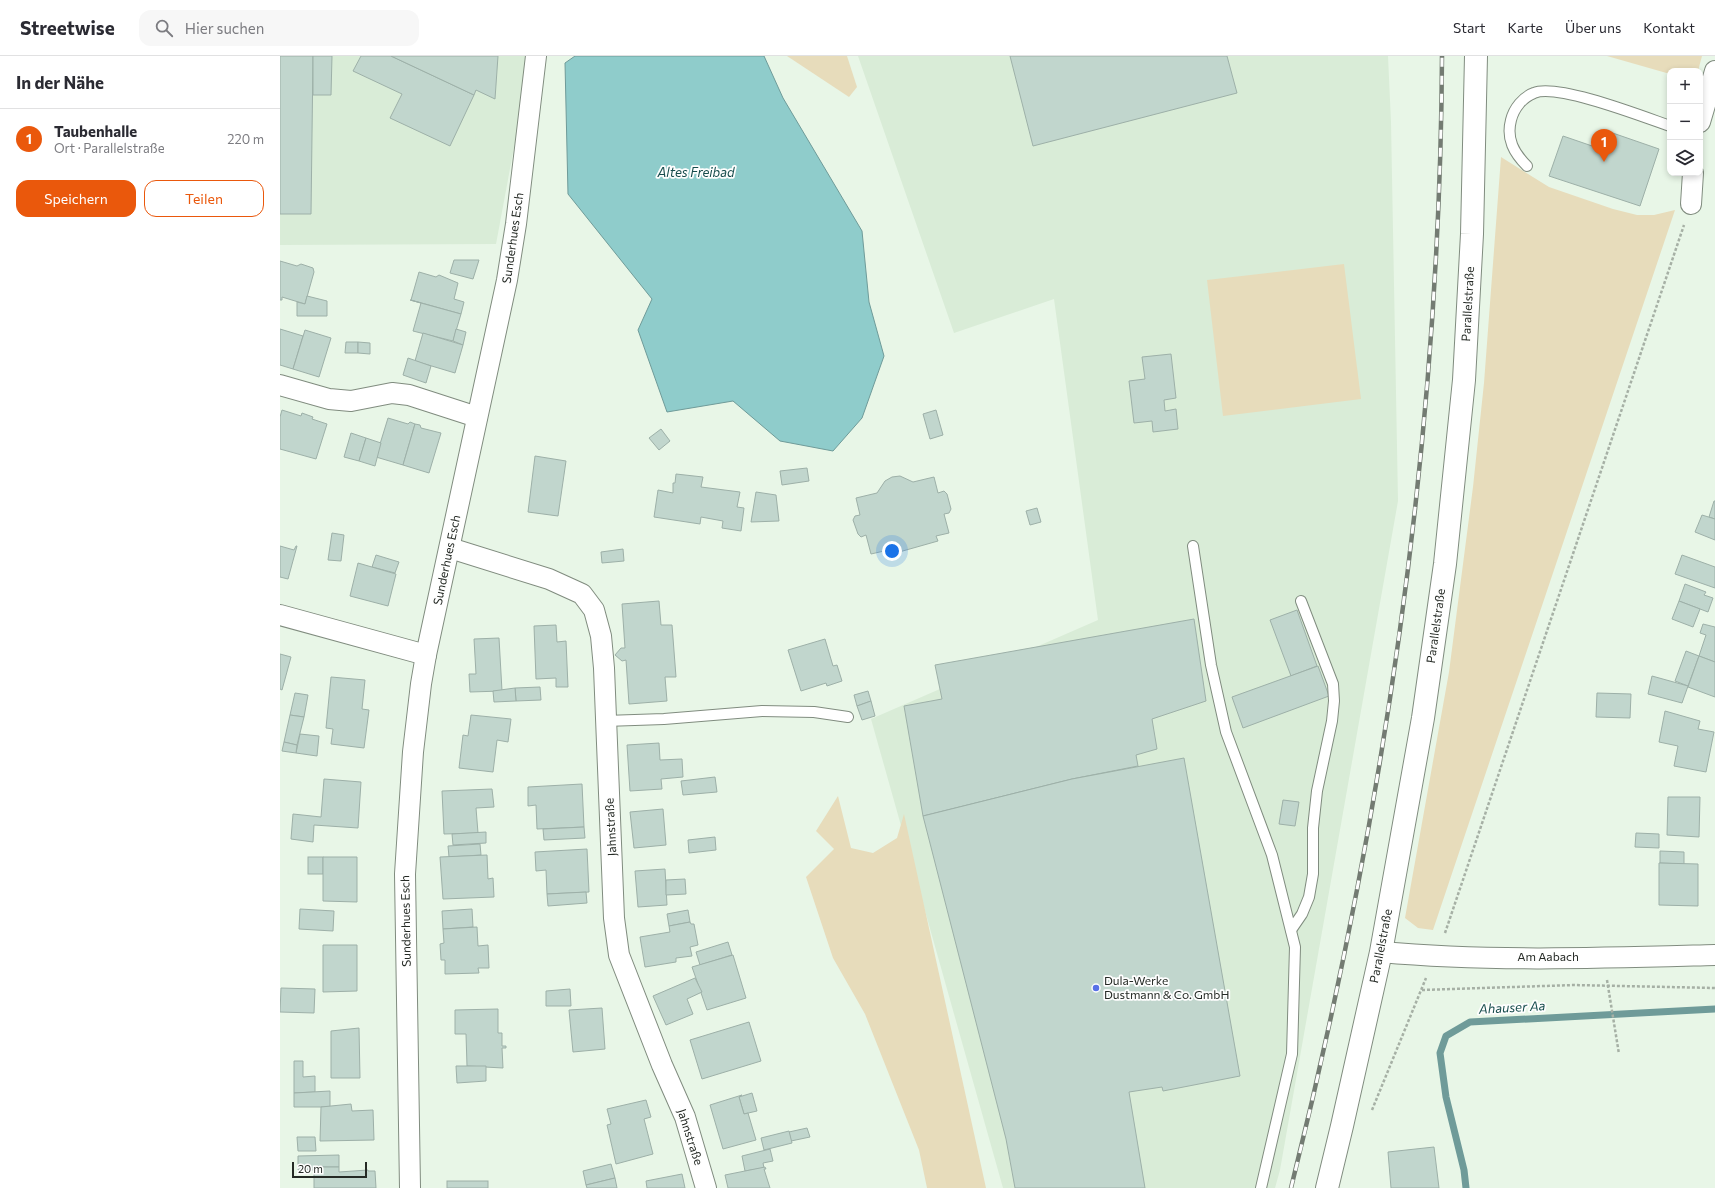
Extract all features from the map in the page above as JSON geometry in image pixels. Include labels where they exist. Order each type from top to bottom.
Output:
[{"type":"main road","name":"Parallelstraße","points":[[1326,1188],[1342,1126],[1381,952],[1423,718],[1449,526],[1465,365],[1472,234],[1476,56]]},
{"type":"street","name":"Sunderhues Esch","points":[[410,1188],[405,874],[413,752],[426,655],[507,280],[521,185],[536,56]]},
{"type":"street","points":[[1703,112],[1715,72]]},
{"type":"street","points":[[1691,204],[1693,176]]},
{"type":"street","points":[[280,384],[329,399],[351,401],[392,393],[409,395],[477,417]]},
{"type":"street","name":"Jahnstraße","points":[[450,548],[549,579],[582,594],[594,610],[600,636],[604,668],[614,918],[619,955],[662,1065],[685,1117],[706,1188]]},
{"type":"street","points":[[280,614],[426,655]]},
{"type":"street","name":"Am Aabach","points":[[1381,952],[1435,957],[1604,958],[1715,955]]},
{"type":"lane","points":[[1527,166],[1517,156],[1509,136],[1511,119],[1519,103],[1535,92],[1553,91],[1585,98],[1667,125]]},
{"type":"lane","points":[[1193,546],[1211,665],[1226,732],[1272,855],[1295,947],[1292,1054],[1261,1188]]},
{"type":"lane","points":[[1291,930],[1302,914],[1309,897],[1313,874],[1313,828],[1317,791],[1332,721],[1334,701],[1333,684],[1302,601]]},
{"type":"lane","points":[[605,721],[664,719],[762,711],[814,712],[848,717]]},
{"type":"path","points":[[1371,1112],[1449,922],[1691,204]]},
{"type":"path","points":[[1421,990],[1608,986],[1715,988]]},
{"type":"path","points":[[1608,986],[1619,1054]]},
{"type":"shaded area","points":[[280,56],[531,56],[496,244],[280,245]]},
{"type":"shaded area","points":[[787,56],[847,56],[857,87],[849,97]]},
{"type":"shaded area","points":[[858,56],[1388,56],[1391,122],[1398,501],[1280,1170],[1275,1188],[1003,1188],[871,719],[1098,620],[1054,299],[954,333]]},
{"type":"shaded area","points":[[1607,56],[1702,56],[1699,68],[1667,68],[1667,73]]},
{"type":"shaded area","points":[[1501,157],[1549,187],[1613,209],[1637,215],[1654,215],[1675,210],[1433,930],[1418,928],[1405,918],[1449,672],[1473,487],[1484,383]]},
{"type":"shaded area","points":[[1344,264],[1361,399],[1223,416],[1207,280]]},
{"type":"shaded area","points":[[838,796],[851,848],[873,853],[897,838],[904,814],[986,1188],[927,1188],[919,1150],[865,1014],[833,958],[806,877],[834,849],[816,831]]},
{"type":"water","name":"Altes Freibad","points":[[575,56],[764,56],[783,98],[862,231],[869,302],[884,356],[862,418],[833,451],[780,441],[733,401],[667,412],[638,330],[652,299],[568,194],[565,63]]},
{"type":"building","points":[[280,56],[313,56],[311,214],[280,214]]},
{"type":"building","points":[[313,56],[332,56],[331,95],[313,95]]},
{"type":"building","points":[[361,56],[391,56],[474,95],[450,146],[390,118],[402,94],[353,71]]},
{"type":"building","points":[[391,56],[498,56],[495,99],[476,90],[474,95]]},
{"type":"building","points":[[1010,56],[1227,56],[1237,93],[1033,146]]},
{"type":"building","points":[[1604,130],[1659,149],[1640,206],[1549,176],[1563,136],[1598,148]]},
{"type":"building","points":[[454,260],[479,260],[473,279],[450,273]]},
{"type":"building","points":[[280,261],[297,266],[301,264],[313,268],[314,272],[305,304],[282,297],[282,300],[280,300]]},
{"type":"building","points":[[419,272],[436,277],[439,275],[458,283],[454,299],[464,302],[461,314],[411,300]]},
{"type":"building","points":[[307,296],[327,301],[327,316],[297,316],[297,302],[305,304]]},
{"type":"building","points":[[421,303],[461,314],[453,341],[413,331]]},
{"type":"building","points":[[280,329],[303,336],[293,369],[280,365]]},
{"type":"building","points":[[456,329],[466,332],[463,345],[453,341]]},
{"type":"building","points":[[305,330],[331,338],[319,377],[293,369]]},
{"type":"building","points":[[423,333],[463,345],[455,373],[415,361]]},
{"type":"building","points":[[346,342],[358,342],[358,353],[345,353]]},
{"type":"building","points":[[358,342],[370,343],[370,354],[358,353]]},
{"type":"building","points":[[1171,354],[1176,398],[1164,400],[1165,411],[1176,409],[1178,429],[1153,432],[1152,421],[1134,423],[1129,381],[1145,379],[1142,357]]},
{"type":"building","points":[[408,358],[431,366],[426,383],[403,375]]},
{"type":"building","points":[[282,410],[301,416],[302,413],[313,417],[312,419],[327,424],[316,459],[280,449],[280,417]]},
{"type":"building","points":[[936,410],[943,435],[930,439],[923,414]]},
{"type":"building","points":[[388,418],[408,424],[410,422],[415,424],[403,465],[376,457]]},
{"type":"building","points":[[415,424],[420,425],[421,428],[441,433],[429,473],[403,465]]},
{"type":"building","points":[[661,429],[670,441],[659,450],[649,438]]},
{"type":"building","points":[[351,433],[366,438],[359,461],[344,457]]},
{"type":"building","points":[[366,438],[381,443],[375,466],[359,461]]},
{"type":"building","points":[[535,456],[566,461],[558,516],[528,512]]},
{"type":"building","points":[[807,468],[809,481],[782,485],[780,471]]},
{"type":"building","points":[[676,474],[703,477],[701,487],[740,492],[737,507],[744,508],[741,531],[722,528],[723,521],[701,517],[700,524],[654,517],[658,490],[673,493],[673,483],[675,483]]},
{"type":"building","points":[[900,476],[913,482],[934,477],[938,493],[944,491],[947,494],[951,509],[949,513],[944,514],[949,533],[936,536],[938,541],[885,556],[884,551],[871,554],[866,535],[861,537],[858,534],[853,520],[855,516],[860,515],[856,498],[877,493],[885,481],[892,477]]},
{"type":"building","points":[[756,492],[776,495],[779,521],[751,522]]},
{"type":"building","points":[[1715,501],[1715,519],[1709,517]]},
{"type":"building","points":[[1037,508],[1041,522],[1030,525],[1026,511]]},
{"type":"building","points":[[1702,515],[1715,519],[1715,540],[1695,532]]},
{"type":"building","points":[[332,533],[344,535],[341,561],[328,560]]},
{"type":"building","points":[[280,546],[294,550],[297,546],[288,579],[280,577]]},
{"type":"building","points":[[623,549],[624,561],[602,563],[601,552]]},
{"type":"building","points":[[376,555],[399,562],[395,573],[372,567]]},
{"type":"building","points":[[1682,555],[1715,567],[1715,588],[1675,574]]},
{"type":"building","points":[[358,563],[396,574],[388,606],[350,596]]},
{"type":"building","points":[[1685,584],[1706,592],[1704,595],[1713,598],[1708,612],[1679,601]]},
{"type":"building","points":[[659,601],[661,625],[672,625],[676,677],[665,677],[667,701],[629,704],[626,660],[622,661],[615,655],[621,648],[625,648],[622,604]]},
{"type":"building","points":[[1679,601],[1700,609],[1693,627],[1672,619]]},
{"type":"building","points":[[1297,610],[1317,666],[1291,676],[1270,620]]},
{"type":"building","points":[[1194,619],[1206,701],[1152,719],[1157,749],[1136,755],[1138,766],[1072,779],[923,816],[904,706],[942,699],[935,665]]},
{"type":"building","points":[[1703,624],[1715,627],[1715,662],[1699,656],[1706,635],[1700,633]]},
{"type":"building","points":[[556,625],[557,642],[566,641],[568,687],[556,687],[556,678],[536,679],[534,626]]},
{"type":"building","points":[[499,638],[502,691],[470,692],[469,674],[476,674],[474,639]]},
{"type":"building","points":[[825,639],[833,666],[837,665],[842,681],[827,686],[826,683],[801,691],[788,650]]},
{"type":"building","points":[[1686,651],[1699,656],[1688,686],[1675,681]]},
{"type":"building","points":[[280,654],[291,657],[282,690],[280,689]]},
{"type":"building","points":[[1699,656],[1715,662],[1715,697],[1688,687]]},
{"type":"building","points":[[1318,666],[1329,696],[1243,728],[1232,697]]},
{"type":"building","points":[[1652,676],[1688,686],[1682,703],[1648,694]]},
{"type":"building","points":[[331,677],[365,680],[362,709],[369,710],[364,748],[331,744],[333,729],[326,728]]},
{"type":"building","points":[[540,687],[541,700],[516,701],[515,688]]},
{"type":"building","points":[[515,688],[516,701],[494,702],[493,691]]},
{"type":"building","points":[[868,691],[871,701],[857,706],[854,695]]},
{"type":"building","points":[[295,693],[308,695],[304,717],[290,715]]},
{"type":"building","points":[[1597,693],[1631,694],[1630,718],[1596,717]]},
{"type":"building","points":[[871,701],[875,716],[862,720],[857,706]]},
{"type":"building","points":[[1665,711],[1700,721],[1698,729],[1714,732],[1706,772],[1674,766],[1678,746],[1659,742]]},
{"type":"building","points":[[290,715],[304,717],[297,745],[284,742]]},
{"type":"building","points":[[471,715],[511,719],[508,742],[497,740],[493,772],[459,768],[463,735],[468,736]]},
{"type":"building","points":[[300,734],[319,736],[317,756],[296,753]]},
{"type":"building","points":[[284,742],[297,745],[296,753],[282,751]]},
{"type":"building","points":[[659,743],[660,760],[682,759],[683,777],[661,779],[662,789],[630,791],[627,745]]},
{"type":"building","name":"Dula-Werke Dustmann & Co. GmbH","points":[[1184,758],[1240,1076],[1163,1091],[1162,1087],[1129,1092],[1145,1188],[1015,1188],[1006,1139],[923,816],[1072,779]]},
{"type":"building","points":[[715,777],[717,792],[683,795],[681,781]]},
{"type":"building","points":[[324,779],[361,782],[358,828],[314,825],[313,842],[291,839],[293,814],[321,817]]},
{"type":"building","points":[[582,784],[584,827],[537,829],[536,805],[528,806],[528,787]]},
{"type":"building","points":[[492,789],[494,807],[476,808],[478,833],[444,834],[442,791]]},
{"type":"building","points":[[1668,797],[1700,797],[1699,837],[1667,835]]},
{"type":"building","points":[[1283,800],[1299,802],[1295,826],[1279,824]]},
{"type":"building","points":[[663,809],[666,845],[634,848],[630,812]]},
{"type":"building","points":[[584,827],[585,838],[544,840],[543,829]]},
{"type":"building","points":[[486,832],[486,843],[453,845],[452,834]]},
{"type":"building","points":[[1636,833],[1659,834],[1659,848],[1635,847]]},
{"type":"building","points":[[715,837],[716,850],[689,853],[688,840]]},
{"type":"building","points":[[480,844],[481,855],[449,857],[448,846]]},
{"type":"building","points":[[587,849],[589,892],[547,894],[546,870],[536,871],[535,852]]},
{"type":"building","points":[[1660,851],[1684,852],[1684,864],[1660,863]]},
{"type":"building","points":[[487,855],[488,879],[493,878],[494,897],[443,899],[440,857]]},
{"type":"building","points":[[308,857],[323,857],[323,874],[308,874]]},
{"type":"building","points":[[323,857],[357,857],[357,902],[323,901]]},
{"type":"building","points":[[1659,863],[1698,864],[1698,906],[1659,905]]},
{"type":"building","points":[[665,869],[667,905],[638,907],[635,871]]},
{"type":"building","points":[[685,879],[686,894],[666,895],[666,880]]},
{"type":"building","points":[[586,892],[587,903],[548,906],[547,894]]},
{"type":"building","points":[[300,909],[334,911],[333,931],[299,929]]},
{"type":"building","points":[[472,909],[473,927],[443,929],[442,911]]},
{"type":"building","points":[[688,910],[690,922],[669,926],[667,914]]},
{"type":"building","points":[[690,922],[691,924],[694,924],[698,945],[690,947],[692,956],[676,958],[676,962],[645,967],[640,937],[670,932],[669,926]]},
{"type":"building","points":[[477,927],[478,946],[488,945],[489,968],[478,968],[479,973],[445,974],[445,960],[441,960],[440,944],[444,943],[443,929]]},
{"type":"building","points":[[728,942],[732,955],[700,965],[696,952]]},
{"type":"building","points":[[323,945],[357,945],[357,991],[323,992]]},
{"type":"building","points":[[733,955],[746,998],[707,1010],[692,967]]},
{"type":"building","points":[[695,978],[702,992],[687,999],[693,1014],[666,1025],[653,996]]},
{"type":"building","points":[[281,988],[315,989],[314,1013],[280,1012]]},
{"type":"building","points":[[570,989],[571,1006],[546,1006],[546,991]]},
{"type":"building","points":[[602,1008],[605,1049],[573,1052],[569,1010]]},
{"type":"building","points":[[498,1009],[498,1033],[502,1033],[502,1046],[506,1046],[506,1048],[502,1048],[503,1068],[467,1066],[466,1034],[455,1034],[455,1010]]},
{"type":"building","points":[[749,1022],[761,1061],[702,1079],[690,1040]]},
{"type":"building","points":[[359,1028],[360,1078],[331,1078],[331,1031]]},
{"type":"building","points":[[294,1061],[303,1061],[303,1077],[315,1076],[315,1092],[294,1093]]},
{"type":"building","points":[[456,1066],[486,1066],[486,1081],[457,1083]]},
{"type":"building","points":[[330,1091],[330,1107],[294,1107],[294,1093]]},
{"type":"building","points":[[752,1093],[757,1111],[744,1114],[739,1097]]},
{"type":"building","points":[[742,1095],[739,1097],[744,1114],[748,1113],[756,1140],[723,1149],[710,1105]]},
{"type":"building","points":[[646,1100],[651,1117],[644,1119],[653,1154],[616,1164],[607,1125],[611,1124],[607,1109]]},
{"type":"building","points":[[351,1104],[352,1111],[373,1110],[374,1140],[320,1141],[321,1107]]},
{"type":"building","points":[[807,1128],[810,1137],[791,1141],[789,1132]]},
{"type":"building","points":[[789,1131],[792,1143],[764,1150],[761,1138]]},
{"type":"building","points":[[297,1137],[315,1137],[316,1151],[298,1151]]},
{"type":"building","points":[[1434,1147],[1439,1188],[1391,1188],[1388,1152]]},
{"type":"building","points":[[770,1149],[773,1161],[763,1163],[764,1168],[745,1171],[742,1156]]},
{"type":"building","points":[[339,1155],[339,1167],[314,1167],[314,1170],[298,1170],[298,1156]]},
{"type":"building","points":[[611,1164],[615,1178],[586,1185],[583,1171]]},
{"type":"building","points":[[314,1167],[339,1167],[339,1172],[375,1171],[376,1188],[314,1188]]},
{"type":"building","points":[[765,1167],[766,1169],[764,1169],[770,1188],[728,1188],[725,1175]]},
{"type":"building","points":[[682,1174],[685,1188],[647,1188],[646,1181]]},
{"type":"building","points":[[615,1178],[617,1188],[587,1188],[586,1185]]},
{"type":"building","points":[[447,1181],[488,1181],[488,1188],[447,1188]]},
{"type":"waterway","name":"Ahauser Aa","points":[[1466,1188],[1464,1170],[1446,1097],[1440,1053],[1446,1036],[1470,1022],[1715,1009]]},
{"type":"railway","points":[[1291,1188],[1324,1049],[1353,909],[1379,768],[1400,626],[1418,484],[1430,341],[1439,199],[1442,56]]},
{"type":"place","name":"Taubenhalle","points":[[1604,162]]},
{"type":"place","name":"Dula-Werke Dustmann & Co. GmbH","points":[[1096,988]]}]
